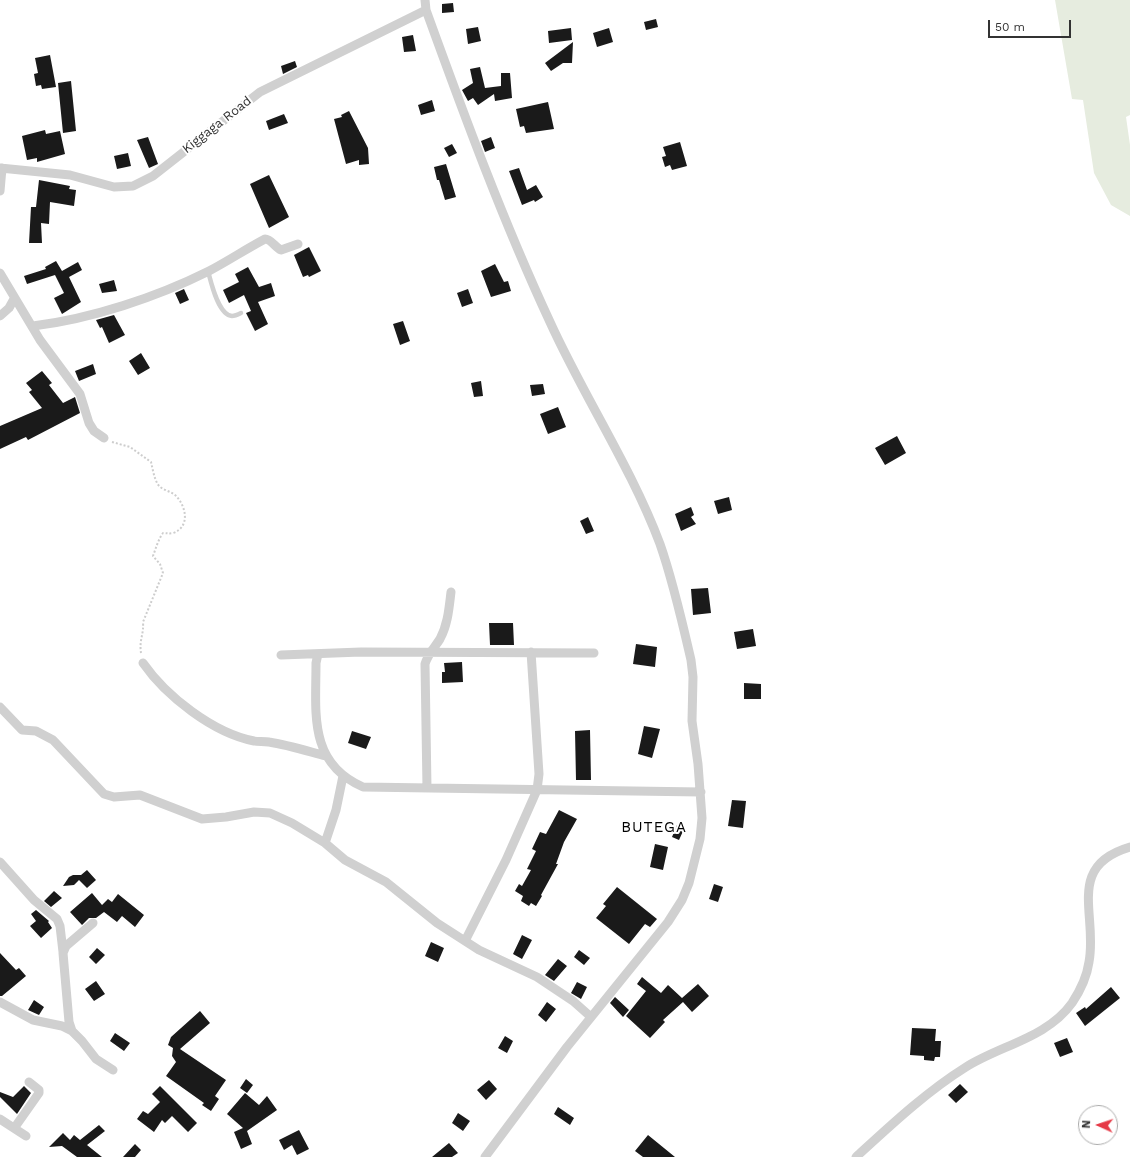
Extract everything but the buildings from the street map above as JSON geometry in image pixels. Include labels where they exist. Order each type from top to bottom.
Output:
[{"type":"street","points":[[425,0],[426,10],[464,115],[546,313],[569,363],[631,480],[660,544],[691,660],[694,677],[692,721],[701,792],[700,839],[693,870],[682,900],[668,922],[591,1017],[485,1157]]},
{"type":"street","name":"Kiggaga Road","points":[[1,168],[70,175],[114,187],[133,186],[152,176],[260,92],[426,10]]},
{"type":"street","points":[[0,191],[1,168]]},
{"type":"street","points":[[33,326],[58,323],[120,306],[208,271],[265,239],[270,241],[275,247],[282,250],[298,244]]},
{"type":"street","points":[[0,273],[14,299],[33,326],[40,340],[80,394],[89,423],[94,431],[104,438]]},
{"type":"street","points":[[0,316],[10,308],[14,299]]},
{"type":"street","points":[[427,788],[425,664],[427,657],[440,638],[448,620],[450,592]]},
{"type":"street","points":[[281,655],[431,652],[594,653]]},
{"type":"street","points":[[465,941],[506,860],[537,790],[539,774],[531,652]]},
{"type":"street","points":[[318,654],[316,663],[317,732],[326,756],[347,780],[363,787],[701,792]]},
{"type":"street","points":[[143,663],[153,678],[177,700],[204,721],[253,741],[294,747],[326,756]]},
{"type":"street","points":[[0,707],[22,730],[36,731],[53,740],[104,794],[114,797],[140,795],[202,819],[226,817],[254,812],[270,813],[292,823],[325,843],[345,860],[386,882],[437,923],[465,941],[537,977],[573,1001],[591,1017]]},
{"type":"street","points":[[325,843],[336,810],[343,776]]},
{"type":"street","points":[[856,1157],[939,1085],[968,1066],[1044,1028],[1058,1019],[1067,1008],[1084,981],[1090,961],[1088,893],[1093,870],[1108,857],[1130,846]]},
{"type":"street","points":[[0,862],[34,900],[57,919],[60,926],[69,1022],[72,1031]]},
{"type":"street","points":[[63,953],[66,946],[93,923]]},
{"type":"street","points":[[0,1002],[33,1020],[62,1026],[72,1031],[96,1059],[113,1070]]},
{"type":"street","points":[[15,1127],[39,1093],[39,1090],[29,1082]]},
{"type":"street","points":[[0,1119],[15,1127],[26,1136]]},
{"type":"lane","points":[[208,271],[219,303],[226,314],[233,316],[241,313]]},
{"type":"path","points":[[104,438],[130,447],[151,462],[153,472],[159,486],[173,493],[181,503],[185,514],[183,525],[178,530],[173,533],[163,533],[158,539],[157,547],[153,556],[160,564],[163,573],[153,594],[140,638],[143,663]]},
{"type":"shaded area","points":[[1055,0],[1130,0],[1130,115],[1126,117],[1130,145],[1130,216],[1111,205],[1094,173],[1083,100],[1072,99]]},
{"type":"district","name":"BUTEGA","points":[[654,828]]}]
